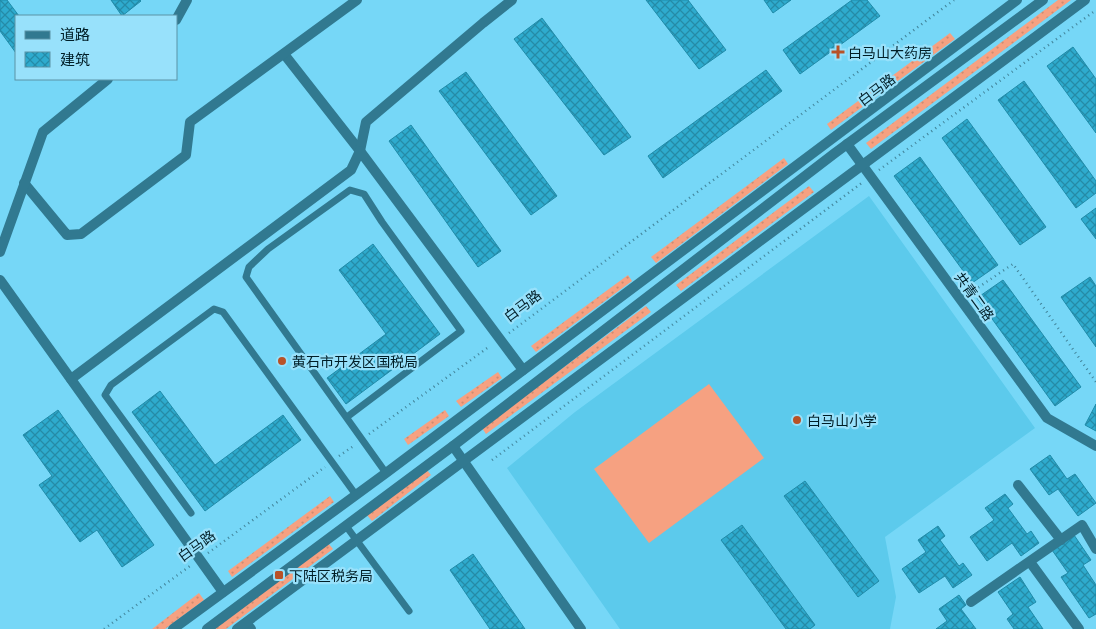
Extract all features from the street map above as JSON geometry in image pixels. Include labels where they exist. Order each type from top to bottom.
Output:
[{"type":"street","points":[[178,16],[187,0]]},
{"type":"street","points":[[24,183],[67,235],[81,234],[186,155],[190,122],[357,0]]},
{"type":"street","points":[[71,379],[351,170],[360,152],[366,122],[512,0]]},
{"type":"street","name":"白马路","points":[[173,629],[386,473],[1017,0]]},
{"type":"street","name":"白马路","points":[[207,629],[453,446],[847,144],[1043,0]]},
{"type":"street","points":[[245,627],[463,460],[1085,0]]},
{"type":"street","points":[[284,54],[523,370]]},
{"type":"street","points":[[0,252],[43,132],[107,80]]},
{"type":"street","name":"共青二路","points":[[847,144],[862,165],[867,179],[961,300],[1047,418],[1096,446]]},
{"type":"street","points":[[0,280],[223,592]]},
{"type":"street","points":[[453,446],[581,629]]},
{"type":"street","points":[[1018,485],[1061,540]]},
{"type":"street","points":[[971,602],[1082,525],[1096,550]]},
{"type":"street","points":[[1030,562],[1079,629]]},
{"type":"lane","points":[[347,417],[461,331],[364,194],[350,190],[268,249],[249,267],[246,277],[386,473]]},
{"type":"lane","points":[[191,513],[105,395],[111,384],[214,309],[223,312],[356,495]]},
{"type":"lane","points":[[346,526],[409,611]]},
{"type":"path","name":"白马路","points":[[104,629],[500,339],[954,0]]},
{"type":"path","points":[[492,460],[1096,10]]},
{"type":"path","points":[[961,300],[1013,264],[1096,382]]},
{"type":"shaded area","points":[[1058,0],[1071,0],[871,149],[866,143]]},
{"type":"shaded area","points":[[950,33],[955,39],[831,130],[827,124]]},
{"type":"shaded area","points":[[784,158],[788,164],[656,263],[651,257]]},
{"type":"shaded area","points":[[809,186],[814,192],[681,291],[676,285]]},
{"type":"shaded area","name":"白马山小学","points":[[869,196],[1035,428],[885,537],[896,597],[890,629],[620,629],[507,468],[575,412]]},
{"type":"shaded area","points":[[628,275],[632,281],[536,352],[531,346]]},
{"type":"shaded area","points":[[646,306],[651,312],[486,434],[482,428]]},
{"type":"shaded area","points":[[498,372],[502,378],[461,407],[456,401]]},
{"type":"shaded area","points":[[709,384],[764,458],[649,543],[594,469]]},
{"type":"shaded area","points":[[445,410],[449,416],[408,445],[404,439]]},
{"type":"shaded area","points":[[426,469],[431,475],[372,521],[367,515]]},
{"type":"shaded area","points":[[330,496],[334,502],[232,577],[228,571]]},
{"type":"shaded area","points":[[328,543],[333,549],[226,629],[213,629]]},
{"type":"shaded area","points":[[199,593],[204,600],[165,629],[152,629]]},
{"type":"building","points":[[0,0],[7,0],[18,15],[15,15],[15,52],[0,31]]},
{"type":"building","points":[[111,0],[141,1],[123,15],[121,15]]},
{"type":"building","points":[[646,0],[688,0],[726,50],[699,69]]},
{"type":"building","points":[[764,0],[791,0],[773,13]]},
{"type":"building","points":[[852,0],[867,0],[880,16],[800,74],[783,50]]},
{"type":"building","points":[[542,18],[631,137],[604,155],[514,39]]},
{"type":"building","points":[[1073,47],[1096,79],[1096,133],[1047,66]]},
{"type":"building","points":[[766,70],[782,91],[663,178],[648,156]]},
{"type":"building","points":[[466,72],[557,196],[531,215],[439,91]]},
{"type":"building","points":[[1024,81],[1096,181],[1096,193],[1076,208],[998,100]]},
{"type":"building","points":[[967,119],[1046,227],[1020,245],[942,138]]},
{"type":"building","points":[[411,125],[501,251],[478,267],[389,141]]},
{"type":"building","points":[[920,157],[998,265],[972,283],[894,176]]},
{"type":"building","points":[[1096,208],[1096,239],[1081,219]]},
{"type":"building","points":[[373,244],[440,334],[346,404],[327,378],[386,334],[339,270]]},
{"type":"building","points":[[1090,277],[1096,286],[1096,347],[1061,297]]},
{"type":"building","points":[[1003,280],[1081,387],[1055,406],[977,298]]},
{"type":"building","points":[[160,391],[215,465],[283,415],[301,440],[205,511],[132,412]]},
{"type":"building","points":[[1096,404],[1096,431],[1085,425]]},
{"type":"building","points":[[58,410],[154,545],[122,567],[97,530],[80,542],[39,485],[52,476],[23,435]]},
{"type":"building","points":[[1050,455],[1067,479],[1075,474],[1096,503],[1078,516],[1058,489],[1049,495],[1030,469]]},
{"type":"building","points":[[805,481],[879,581],[858,597],[784,496]]},
{"type":"building","points":[[1005,494],[1013,504],[1008,508],[1027,534],[1031,531],[1039,543],[1021,556],[1012,543],[987,561],[970,537],[994,520],[985,508]]},
{"type":"building","points":[[742,525],[815,625],[810,629],[786,629],[721,540]]},
{"type":"building","points":[[938,526],[945,536],[940,540],[959,566],[963,563],[972,575],[953,588],[945,576],[919,593],[902,569],[926,552],[918,540]]},
{"type":"building","points":[[1074,535],[1091,560],[1083,565],[1096,585],[1096,614],[1089,618],[1061,577],[1068,573],[1052,550]]},
{"type":"building","points":[[473,554],[525,629],[490,629],[450,570]]},
{"type":"building","points":[[1020,577],[1036,602],[1028,607],[1043,629],[1014,629],[1007,619],[1013,614],[998,592]]},
{"type":"building","points":[[959,595],[966,605],[961,609],[976,629],[936,629],[947,621],[939,609]]},
{"type":"place","name":"白马山大药房","points":[[838,52]]},
{"type":"place","name":"黄石市开发区国税局","points":[[282,361]]},
{"type":"place","name":"白马山小学","points":[[797,420]]},
{"type":"place","name":"下陆区税务局","points":[[279,575]]}]
